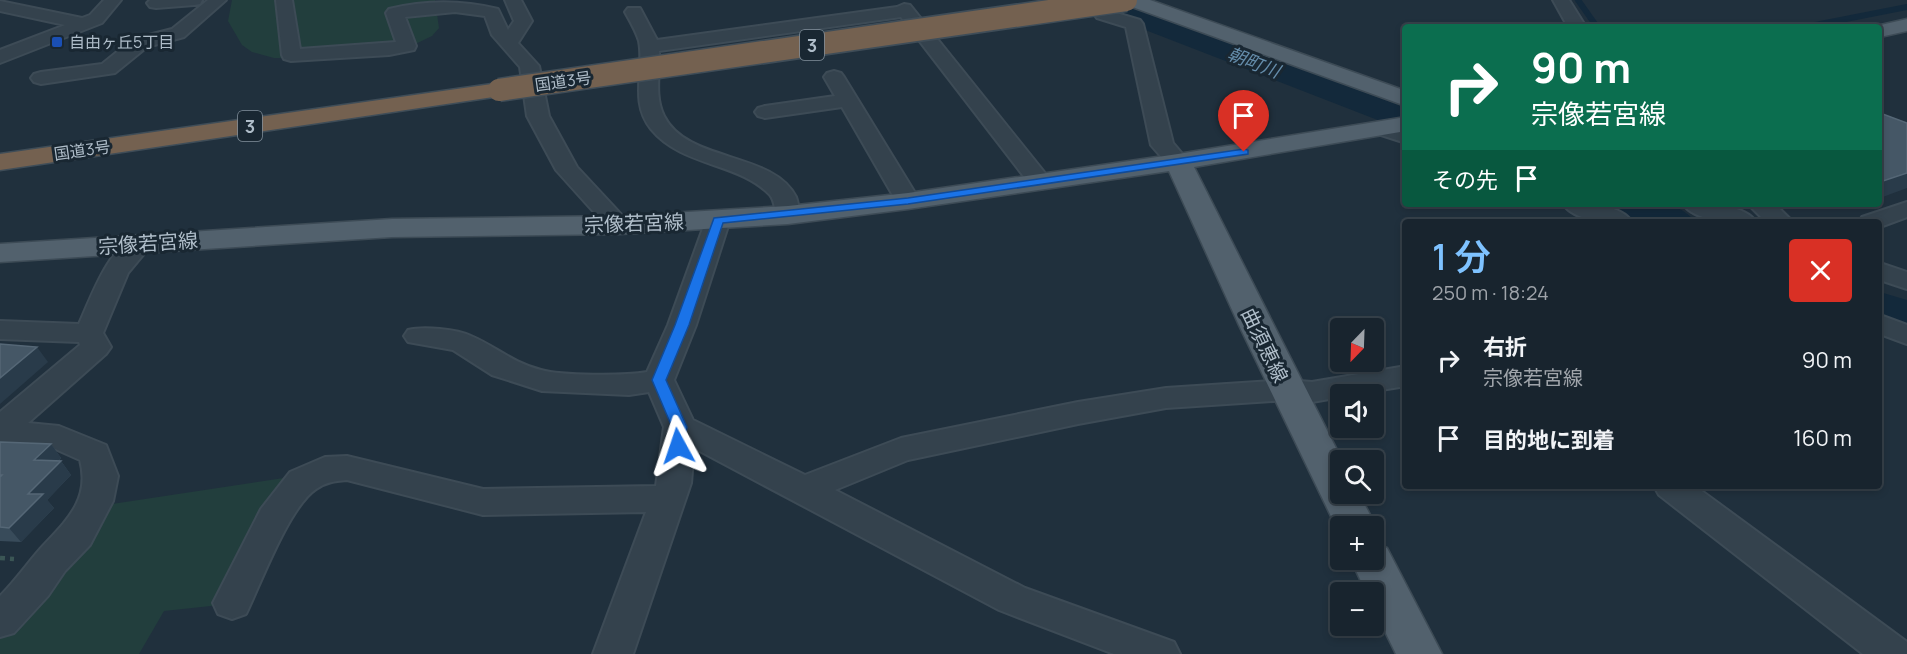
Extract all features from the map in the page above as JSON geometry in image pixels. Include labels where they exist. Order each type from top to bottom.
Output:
[{"type":"highway","name":"国道3号","points":[[0,162],[1050,0]]},
{"type":"highway","name":"国道3号","points":[[0,149],[1126,0]]},
{"type":"main road","points":[[1131,0],[1402,98]]},
{"type":"main road","points":[[1882,31],[1907,25]]},
{"type":"main road","name":"宗像若宮線","points":[[0,253],[392,228],[619,225],[788,215],[908,201],[1398,130]]},
{"type":"main road","name":"曲須恵線","points":[[1178,162],[1350,516]]},
{"type":"main road","points":[[1376,570],[1419,654]]},
{"type":"street","points":[[0,57],[96,19],[113,0]]},
{"type":"street","points":[[156,3],[194,0]]},
{"type":"street","points":[[41,78],[108,69],[140,43],[178,33],[218,0]]},
{"type":"street","points":[[284,0],[291,55],[407,46],[393,7],[458,6],[492,13],[501,35],[530,66],[538,116],[567,170],[619,225]]},
{"type":"street","points":[[508,44],[523,21],[513,0]]},
{"type":"street","points":[[1561,0],[1575,24]]},
{"type":"street","points":[[0,6],[85,24]]},
{"type":"street","points":[[648,47],[901,6],[1040,182]]},
{"type":"street","points":[[634,12],[648,47],[650,111],[660,127],[675,140],[706,157],[766,180],[783,195],[788,215]]},
{"type":"street","points":[[1103,14],[1134,24],[1161,145],[1178,162]]},
{"type":"street","points":[[834,77],[908,201]]},
{"type":"street","points":[[765,112],[848,100]]},
{"type":"street","points":[[1582,207],[1612,219]]},
{"type":"street","points":[[1703,207],[1736,219]]},
{"type":"street","points":[[1764,207],[1778,219]]},
{"type":"street","points":[[1879,219],[1907,209]]},
{"type":"street","points":[[612,654],[674,483],[680,427],[659,380],[682,325],[718,220]]},
{"type":"street","points":[[89,333],[116,271],[139,244]]},
{"type":"street","points":[[1882,272],[1907,281]]},
{"type":"street","points":[[1882,325],[1907,335]]},
{"type":"street","points":[[0,330],[89,333]]},
{"type":"street","points":[[0,430],[96,347],[89,333]]},
{"type":"street","points":[[418,336],[461,342],[503,368],[542,381],[629,385],[659,380]]},
{"type":"street","points":[[800,490],[901,450],[1078,413],[1167,398],[1287,390],[1312,392],[1402,377]]},
{"type":"street","points":[[680,427],[752,462],[800,490],[1012,599],[1160,654]]},
{"type":"street","points":[[0,430],[59,437],[94,453],[101,476],[96,501],[78,535],[0,621]]},
{"type":"street","points":[[232,603],[273,518],[302,481],[325,469],[347,468],[483,502],[668,499]]},
{"type":"street","points":[[1675,489],[1893,654]]},
{"type":"green space","points":[[232,0],[435,0],[439,28],[432,36],[407,48],[301,58],[274,58],[252,52],[242,45],[228,21]]},
{"type":"green space","points":[[297,476],[220,605],[164,611],[139,654],[0,654],[0,634],[82,554],[112,504]]},
{"type":"building","points":[[1882,114],[1907,123],[1907,173],[1882,181]]},
{"type":"building","points":[[0,344],[37,347],[0,378]]},
{"type":"building","points":[[0,442],[51,444],[34,460],[61,461],[28,494],[43,494],[9,528],[0,527],[0,477],[2,475],[0,475]]},
{"type":"waterway","name":"朝町川","points":[[1105,0],[1132,15],[1402,118]]},
{"type":"waterway","points":[[1578,0],[1595,24]]},
{"type":"waterway","points":[[1820,24],[1907,7]]},
{"type":"waterway","name":"朝町川","points":[[1635,207],[1666,219]]},
{"type":"waterway","points":[[1700,207],[1706,219]]},
{"type":"waterway","name":"朝町川","points":[[1882,307],[1907,317]]},
{"type":"place","name":"自由ヶ丘5丁目","points":[[57,42]]},
{"type":"route","points":[[678,446],[680,427],[659,380],[682,325],[718,220],[788,215],[908,201],[1244,152]]}]
